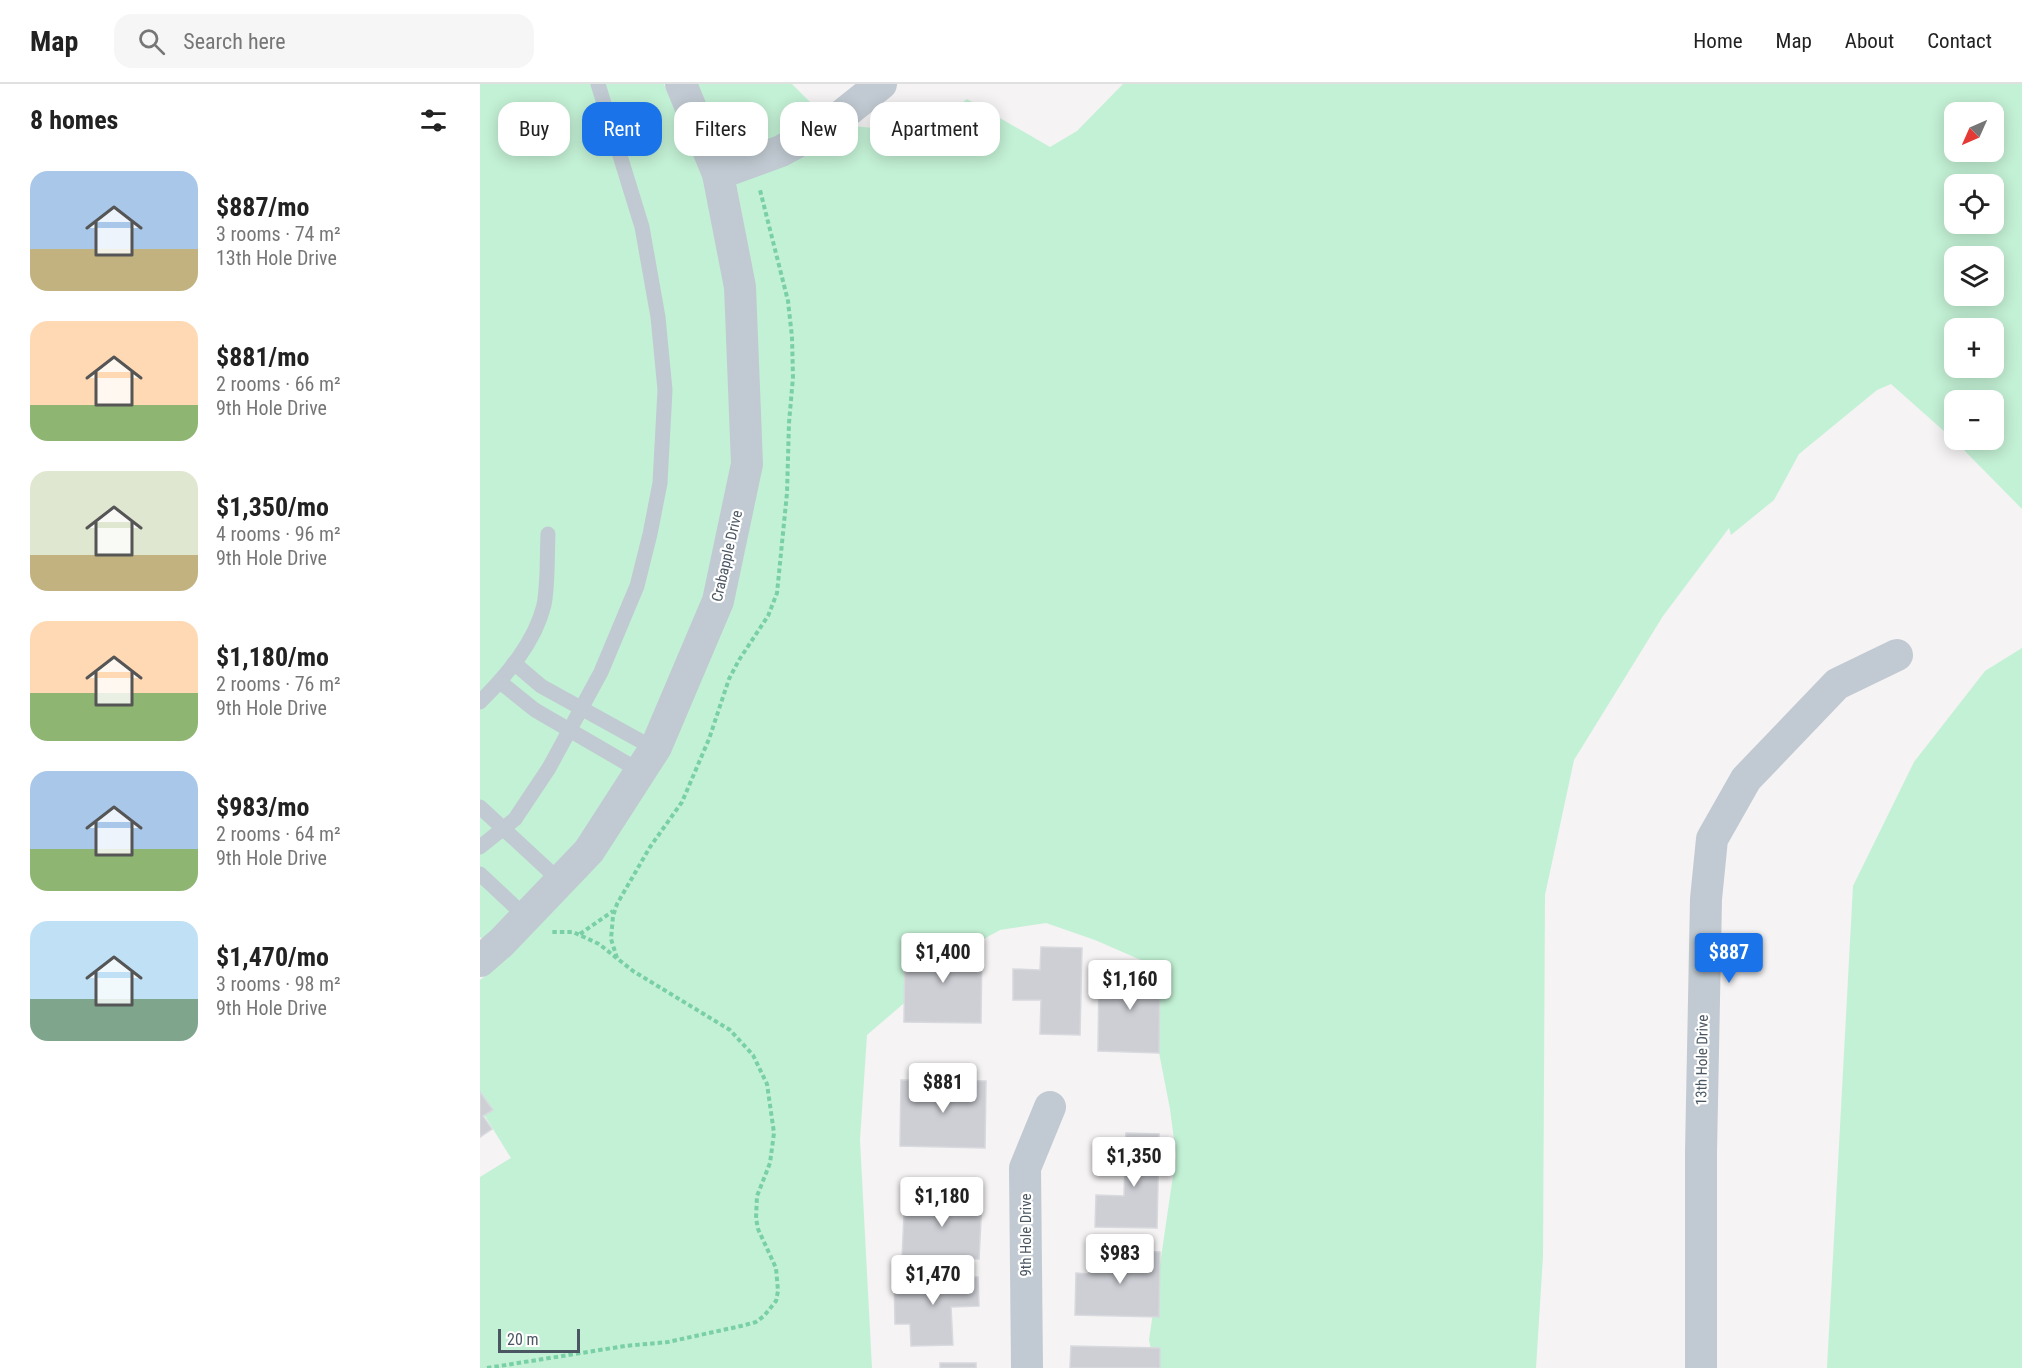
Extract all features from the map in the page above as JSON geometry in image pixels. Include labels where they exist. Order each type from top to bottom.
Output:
[{"type":"street","name":"Crabapple Drive","points":[[480,961],[501,943],[535,924],[560,881],[589,851],[647,760],[718,601],[747,464],[740,287],[718,174],[681,84]]},
{"type":"street","points":[[718,174],[781,151],[831,124],[881,84]]},
{"type":"street","name":"13th Hole Drive","points":[[1701,1368],[1701,1152],[1706,899],[1712,839],[1746,779],[1837,684],[1897,655]]},
{"type":"street","name":"9th Hole Drive","points":[[1027,1368],[1025,1168],[1050,1107]]},
{"type":"lane","points":[[480,847],[515,819],[549,768],[601,672],[637,586],[660,483],[665,390],[658,317],[642,227],[598,84]]},
{"type":"lane","points":[[480,702],[500,682],[528,645],[544,605],[548,534]]},
{"type":"lane","points":[[514,663],[541,686],[581,709],[647,760]]},
{"type":"lane","points":[[500,682],[535,710],[570,730],[647,760]]},
{"type":"lane","points":[[480,807],[560,881]]},
{"type":"lane","points":[[480,874],[535,924]]},
{"type":"path","points":[[579,934],[615,909]]},
{"type":"path","points":[[488,1368],[625,1346],[668,1342],[741,1326],[756,1322],[764,1316],[776,1301],[778,1291],[776,1268],[758,1229],[756,1218],[757,1196],[770,1163],[774,1133],[767,1084],[753,1055],[730,1030],[633,971],[599,944],[579,934],[535,924]]},
{"type":"green space","points":[[480,84],[664,84],[674,108],[674,156],[694,156],[704,180],[725,290],[732,464],[704,598],[643,740],[578,842],[483,940],[480,937]]},
{"type":"green space","points":[[697,84],[792,84],[810,102],[780,102],[780,136],[768,141],[768,102],[704,102]]},
{"type":"green space","points":[[1123,84],[2022,84],[2022,509],[1964,450],[2004,450],[2004,390],[1944,390],[1944,431],[1891,384],[1877,390],[1799,454],[1774,500],[1731,535],[1729,528],[1663,616],[1574,760],[1545,895],[1543,1256],[1536,1368],[1155,1368],[1149,1340],[1176,1155],[1170,1109],[1141,960],[1095,940],[1046,923],[1000,930],[953,956],[917,992],[867,1035],[860,1140],[872,1368],[480,1368],[480,1177],[511,1158],[480,1108],[480,980],[511,953],[732,606],[755,285],[736,183],[791,156],[858,156],[858,127],[870,128],[870,156],[1000,156],[1000,118],[1050,147],[1077,131]]},
{"type":"green space","points":[[2022,648],[2022,1368],[1827,1368],[1853,886],[1914,762],[1985,671]]},
{"type":"building","points":[[905,946],[982,947],[981,1023],[904,1022]]},
{"type":"building","points":[[1041,947],[1082,948],[1080,1035],[1040,1034],[1041,1000],[1013,1000],[1013,969],[1040,970]]},
{"type":"building","points":[[1133,963],[1160,963],[1159,1053],[1098,1051],[1099,974],[1133,975]]},
{"type":"building","points":[[901,1080],[986,1081],[985,1148],[900,1146]]},
{"type":"building","points":[[480,1092],[493,1110],[483,1116],[492,1129],[480,1137]]},
{"type":"building","points":[[1126,1133],[1159,1134],[1157,1228],[1095,1227],[1096,1195],[1124,1196]]},
{"type":"building","points":[[905,1196],[982,1200],[979,1259],[902,1257]]},
{"type":"building","points":[[1089,1250],[1160,1252],[1159,1317],[1075,1315],[1076,1273],[1089,1274]]},
{"type":"building","points":[[978,1277],[979,1306],[951,1307],[953,1345],[911,1346],[910,1324],[895,1324],[894,1279]]},
{"type":"building","points":[[1071,1346],[1160,1348],[1160,1368],[1070,1368]]},
{"type":"building","points":[[940,1363],[976,1363],[976,1368],[940,1368]]}]
